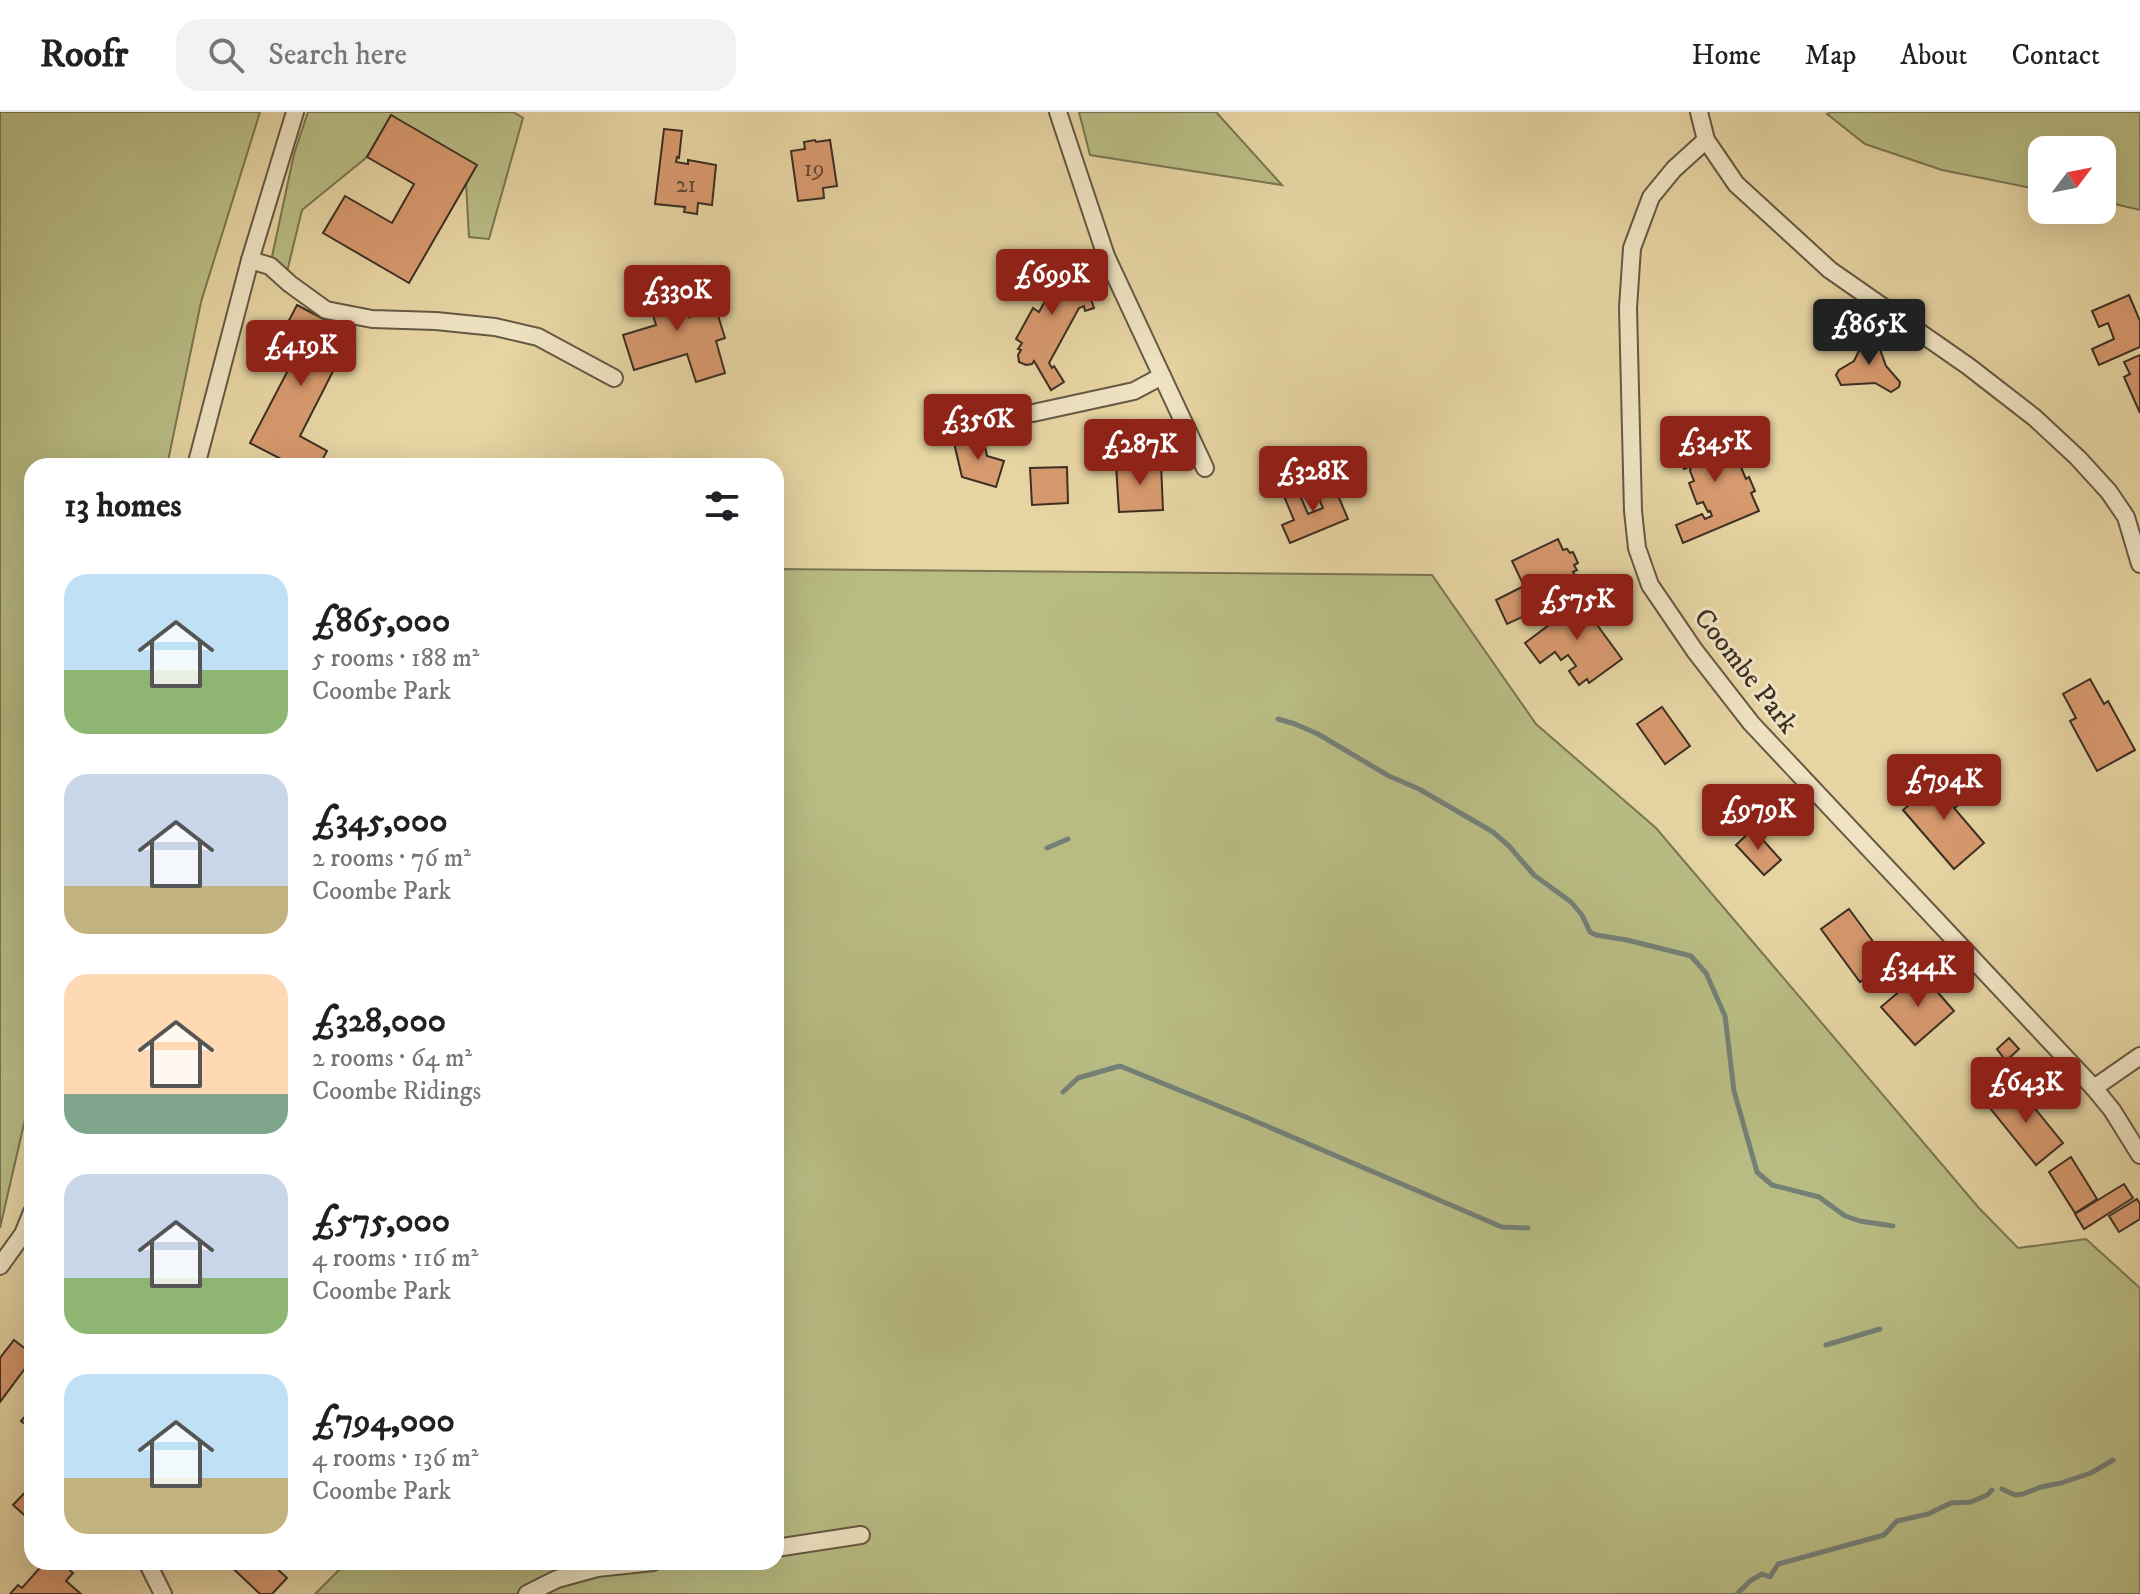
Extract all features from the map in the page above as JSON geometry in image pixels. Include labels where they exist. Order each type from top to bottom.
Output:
[{"type":"street","points":[[198,458],[250,260],[295,112]]},
{"type":"street","points":[[1058,112],[1106,256],[1205,468]]},
{"type":"street","points":[[1699,112],[1706,140],[1736,184],[1830,270],[1968,366],[2035,418],[2078,458],[2109,492],[2126,517],[2140,564]]},
{"type":"street","name":"Coombe Park","points":[[1706,140],[1674,169],[1651,197],[1632,248],[1628,308],[1633,511],[1637,548],[1650,585],[1695,651],[1751,723],[2094,1088],[2140,1155]]},
{"type":"street","points":[[250,260],[270,266],[326,310],[372,319],[495,327],[538,337],[614,378]]},
{"type":"street","points":[[1033,413],[1134,391],[1162,376]]},
{"type":"street","points":[[2094,1088],[2140,1056]]},
{"type":"street","points":[[0,1266],[23,1234]]},
{"type":"street","points":[[784,1547],[861,1535]]},
{"type":"street","points":[[151,1570],[163,1594]]},
{"type":"street","points":[[527,1594],[557,1579],[590,1570]]},
{"type":"green space","points":[[0,112],[260,112],[201,302],[169,458],[24,458],[24,1124],[0,1228]]},
{"type":"green space","points":[[308,112],[513,112],[523,118],[489,239],[469,237],[466,183],[391,116],[367,157],[302,210],[285,280],[270,266],[294,154]]},
{"type":"green space","points":[[1079,112],[1216,112],[1282,185],[1090,155]]},
{"type":"green space","points":[[2140,112],[2140,210],[2116,204],[2116,136],[2028,136],[2028,187],[1942,170],[1865,144],[1827,114]]},
{"type":"green space","points":[[784,569],[1432,575],[1536,724],[1656,828],[1979,1208],[2018,1248],[2086,1239],[2140,1288],[2140,1594],[315,1594],[339,1570],[784,1570]]},
{"type":"building","points":[[391,115],[477,165],[409,283],[323,233],[345,196],[392,223],[414,184],[367,157]]},
{"type":"building","points":[[664,129],[682,131],[676,162],[688,164],[688,160],[716,165],[712,205],[698,203],[697,214],[684,212],[685,207],[655,204]]},
{"type":"building","points":[[830,140],[837,186],[823,188],[824,198],[798,201],[791,151],[805,149],[804,142]]},
{"type":"building","points":[[1052,259],[1083,275],[1094,308],[1085,311],[1084,306],[1079,308],[1049,363],[1064,382],[1051,390],[1034,361],[1026,365],[1019,362],[1021,350],[1018,349],[1022,343],[1016,339],[1033,308],[1039,312],[1050,292],[1031,281],[1040,265]]},
{"type":"building","points":[[676,275],[689,317],[716,309],[725,338],[716,341],[725,373],[696,382],[687,354],[634,370],[623,335],[656,325],[644,285]]},
{"type":"building","points":[[2129,295],[2140,321],[2140,347],[2099,365],[2092,349],[2114,339],[2108,323],[2099,327],[2092,311]]},
{"type":"building","points":[[297,305],[352,334],[300,436],[327,451],[323,458],[279,458],[250,443],[296,355],[276,345]]},
{"type":"building","points":[[1875,331],[1881,339],[1886,366],[1900,382],[1899,387],[1891,392],[1875,383],[1841,385],[1836,375],[1839,370],[1854,361],[1868,332]]},
{"type":"building","points":[[2140,355],[2140,413],[2124,377],[2130,374],[2124,362]]},
{"type":"building","points":[[1724,427],[1732,448],[1727,450],[1728,453],[1731,452],[1737,466],[1740,465],[1746,479],[1749,477],[1755,491],[1751,493],[1759,511],[1683,543],[1676,525],[1702,514],[1705,519],[1712,516],[1703,502],[1697,504],[1689,483],[1694,481],[1691,466],[1684,469],[1682,464],[1675,463],[1672,455],[1678,451],[1677,447]]},
{"type":"building","points":[[983,437],[987,456],[1004,461],[996,487],[962,477],[954,443]]},
{"type":"building","points":[[1161,463],[1163,510],[1119,512],[1116,465]]},
{"type":"building","points":[[1067,467],[1068,503],[1032,505],[1030,468]]},
{"type":"building","points":[[1334,486],[1348,519],[1290,543],[1282,525],[1294,520],[1283,494],[1297,488],[1308,514],[1323,508],[1316,493]]},
{"type":"building","points":[[1558,539],[1563,550],[1573,552],[1578,563],[1574,565],[1577,570],[1573,572],[1579,583],[1543,600],[1546,606],[1507,624],[1496,600],[1524,586],[1512,561]]},
{"type":"building","points":[[1589,595],[1601,611],[1592,618],[1622,659],[1589,683],[1587,679],[1579,685],[1569,671],[1576,666],[1568,655],[1561,660],[1555,652],[1540,663],[1525,643]]},
{"type":"building","points":[[2090,679],[2104,704],[2108,701],[2135,750],[2097,771],[2070,721],[2076,718],[2063,694]]},
{"type":"building","points":[[1662,707],[1690,746],[1665,764],[1637,724]]},
{"type":"building","points":[[1945,779],[1953,779],[1961,789],[1961,798],[1954,808],[1984,843],[1954,869],[1903,810],[1937,781],[1940,784]]},
{"type":"building","points":[[1753,829],[1781,860],[1764,875],[1736,845]]},
{"type":"building","points":[[1849,909],[1888,962],[1860,982],[1821,929]]},
{"type":"building","points":[[1921,973],[1954,1011],[1915,1045],[1881,1007]]},
{"type":"building","points":[[2009,1038],[2019,1049],[2006,1061],[1997,1049]]},
{"type":"building","points":[[2016,1085],[2063,1143],[2036,1165],[1989,1107]]},
{"type":"building","points":[[2071,1157],[2097,1199],[2075,1213],[2049,1172]]},
{"type":"building","points":[[2124,1184],[2133,1198],[2084,1229],[2075,1214]]},
{"type":"building","points":[[2137,1199],[2140,1219],[2119,1232],[2109,1216]]},
{"type":"building","points":[[14,1340],[24,1348],[24,1370],[0,1402],[0,1358]]},
{"type":"building","points":[[24,1493],[24,1515],[13,1505]]},
{"type":"building","points":[[38,1570],[69,1570],[73,1573],[66,1581],[81,1594],[10,1594],[18,1585],[22,1588]]},
{"type":"building","points":[[234,1570],[278,1570],[287,1578],[272,1594],[260,1594]]},
{"type":"waterway","points":[[1278,719],[1318,734],[1493,832],[1534,875],[1571,902],[1590,932],[1691,956],[1706,973],[1725,1016],[1734,1091],[1757,1172],[1772,1185],[1819,1197],[1845,1216],[1893,1226]]},
{"type":"waterway","points":[[1047,848],[1068,839]]},
{"type":"waterway","points":[[1063,1092],[1078,1078],[1120,1066],[1502,1227],[1528,1228]]},
{"type":"waterway","points":[[1826,1345],[1880,1329]]},
{"type":"waterway","points":[[2002,1489],[2015,1495],[2023,1494],[2091,1473],[2113,1460]]},
{"type":"waterway","points":[[1737,1594],[1762,1574],[1770,1577],[1778,1564],[1884,1535],[1897,1521],[1928,1514],[1951,1503],[1971,1502],[1992,1490]]}]
